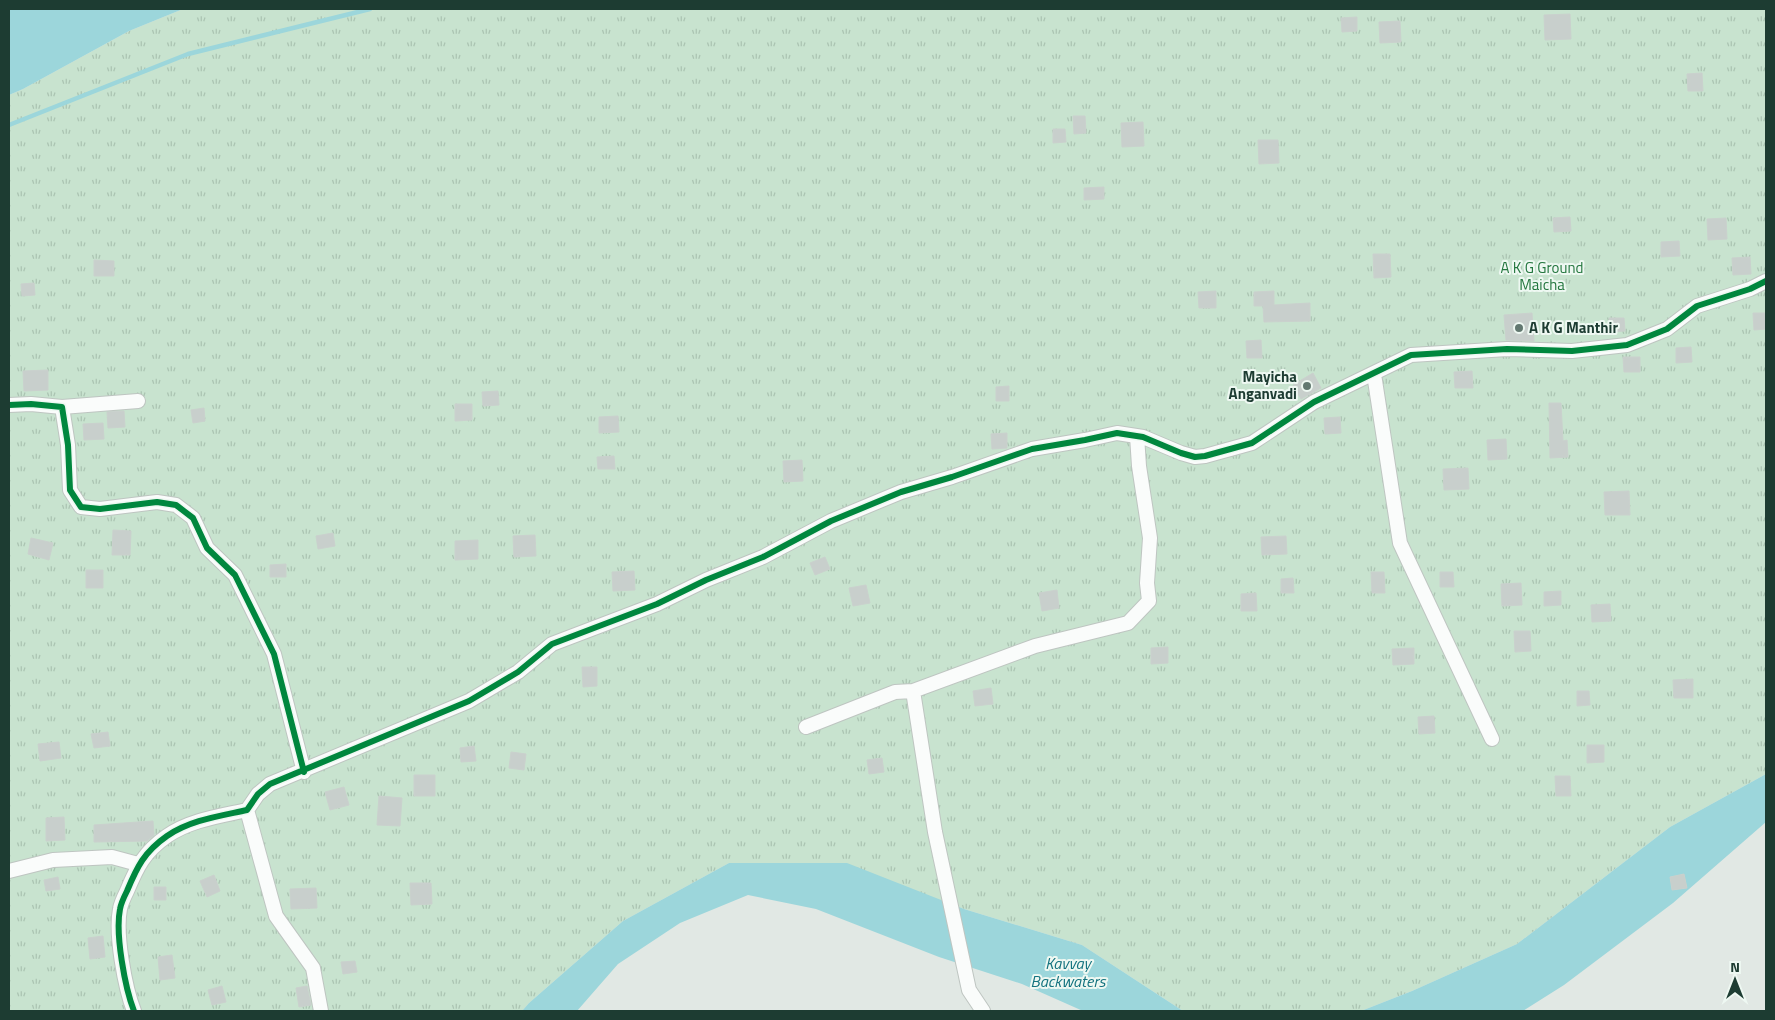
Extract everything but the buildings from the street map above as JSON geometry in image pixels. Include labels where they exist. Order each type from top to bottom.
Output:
[{"type":"street","points":[[134,1011],[128,996],[121,955],[120,908],[138,864],[167,836],[200,820],[247,810],[263,789],[270,784],[304,772],[403,727],[469,701],[518,672],[552,644],[657,604],[706,580],[763,557],[831,521],[901,492],[952,478],[1032,449],[1117,433],[1137,436],[1181,454],[1196,457],[1205,456],[1252,443],[1314,402],[1411,355],[1507,349],[1572,352],[1627,345],[1667,329],[1697,306],[1750,289],[1766,281]]},
{"type":"street","points":[[1374,374],[1400,543],[1492,739]]},
{"type":"street","points":[[9,404],[62,407],[138,401]]},
{"type":"street","points":[[62,407],[68,444],[70,490],[81,507],[100,510],[157,502],[176,505],[193,518],[207,548],[235,575],[274,654],[304,772]]},
{"type":"street","points":[[806,727],[896,692],[914,691],[1035,646],[1128,622],[1137,615],[1149,601],[1147,583],[1150,538],[1139,466],[1137,436]]},
{"type":"street","points":[[914,691],[934,832],[969,990],[983,1011]]},
{"type":"street","points":[[247,810],[276,916],[313,968],[321,1011]]},
{"type":"street","points":[[9,871],[53,860],[112,857],[138,864]]},
{"type":"green space","name":"A K G Ground Maicha","points":[[183,9],[1766,9],[1766,774],[1670,827],[1517,944],[1412,991],[1361,1011],[1183,1011],[1082,945],[964,909],[729,863],[623,921],[522,1011],[9,1011],[9,95],[129,31]]},
{"type":"water","points":[[9,9],[183,9],[129,31],[9,95]]},
{"type":"water","points":[[1766,774],[1766,822],[1673,903],[1564,985],[1523,1011],[1361,1011],[1412,991],[1517,944],[1670,827]]},
{"type":"water","name":"Kavvay Backwaters","points":[[729,863],[847,863],[964,909],[1082,945],[1183,1011],[1083,1011],[1022,984],[939,957],[816,909],[748,895],[680,923],[618,964],[577,1011],[522,1011],[623,921]]},
{"type":"waterway","points":[[9,125],[188,54],[370,9]]},
{"type":"cycle path","points":[[134,1011],[127,989],[122,961],[119,932],[120,909],[138,867],[152,848],[167,836],[185,826],[247,810],[258,794],[270,784],[469,701],[518,672],[552,644],[657,604],[706,580],[763,557],[831,521],[901,492],[952,477],[1032,449],[1117,433],[1143,437],[1195,457],[1205,456],[1252,443],[1314,402],[1411,355],[1507,349],[1572,351],[1627,345],[1667,329],[1697,306],[1750,289],[1766,281]]},
{"type":"cycle path","points":[[9,405],[31,404],[62,407],[68,445],[70,490],[81,507],[100,509],[157,502],[176,505],[193,518],[207,548],[235,575],[274,654],[304,772]]},
{"type":"place","name":"A K G Manthir","points":[[1519,328]]},
{"type":"place","name":"Mayicha Anganvadi","points":[[1307,386]]}]
